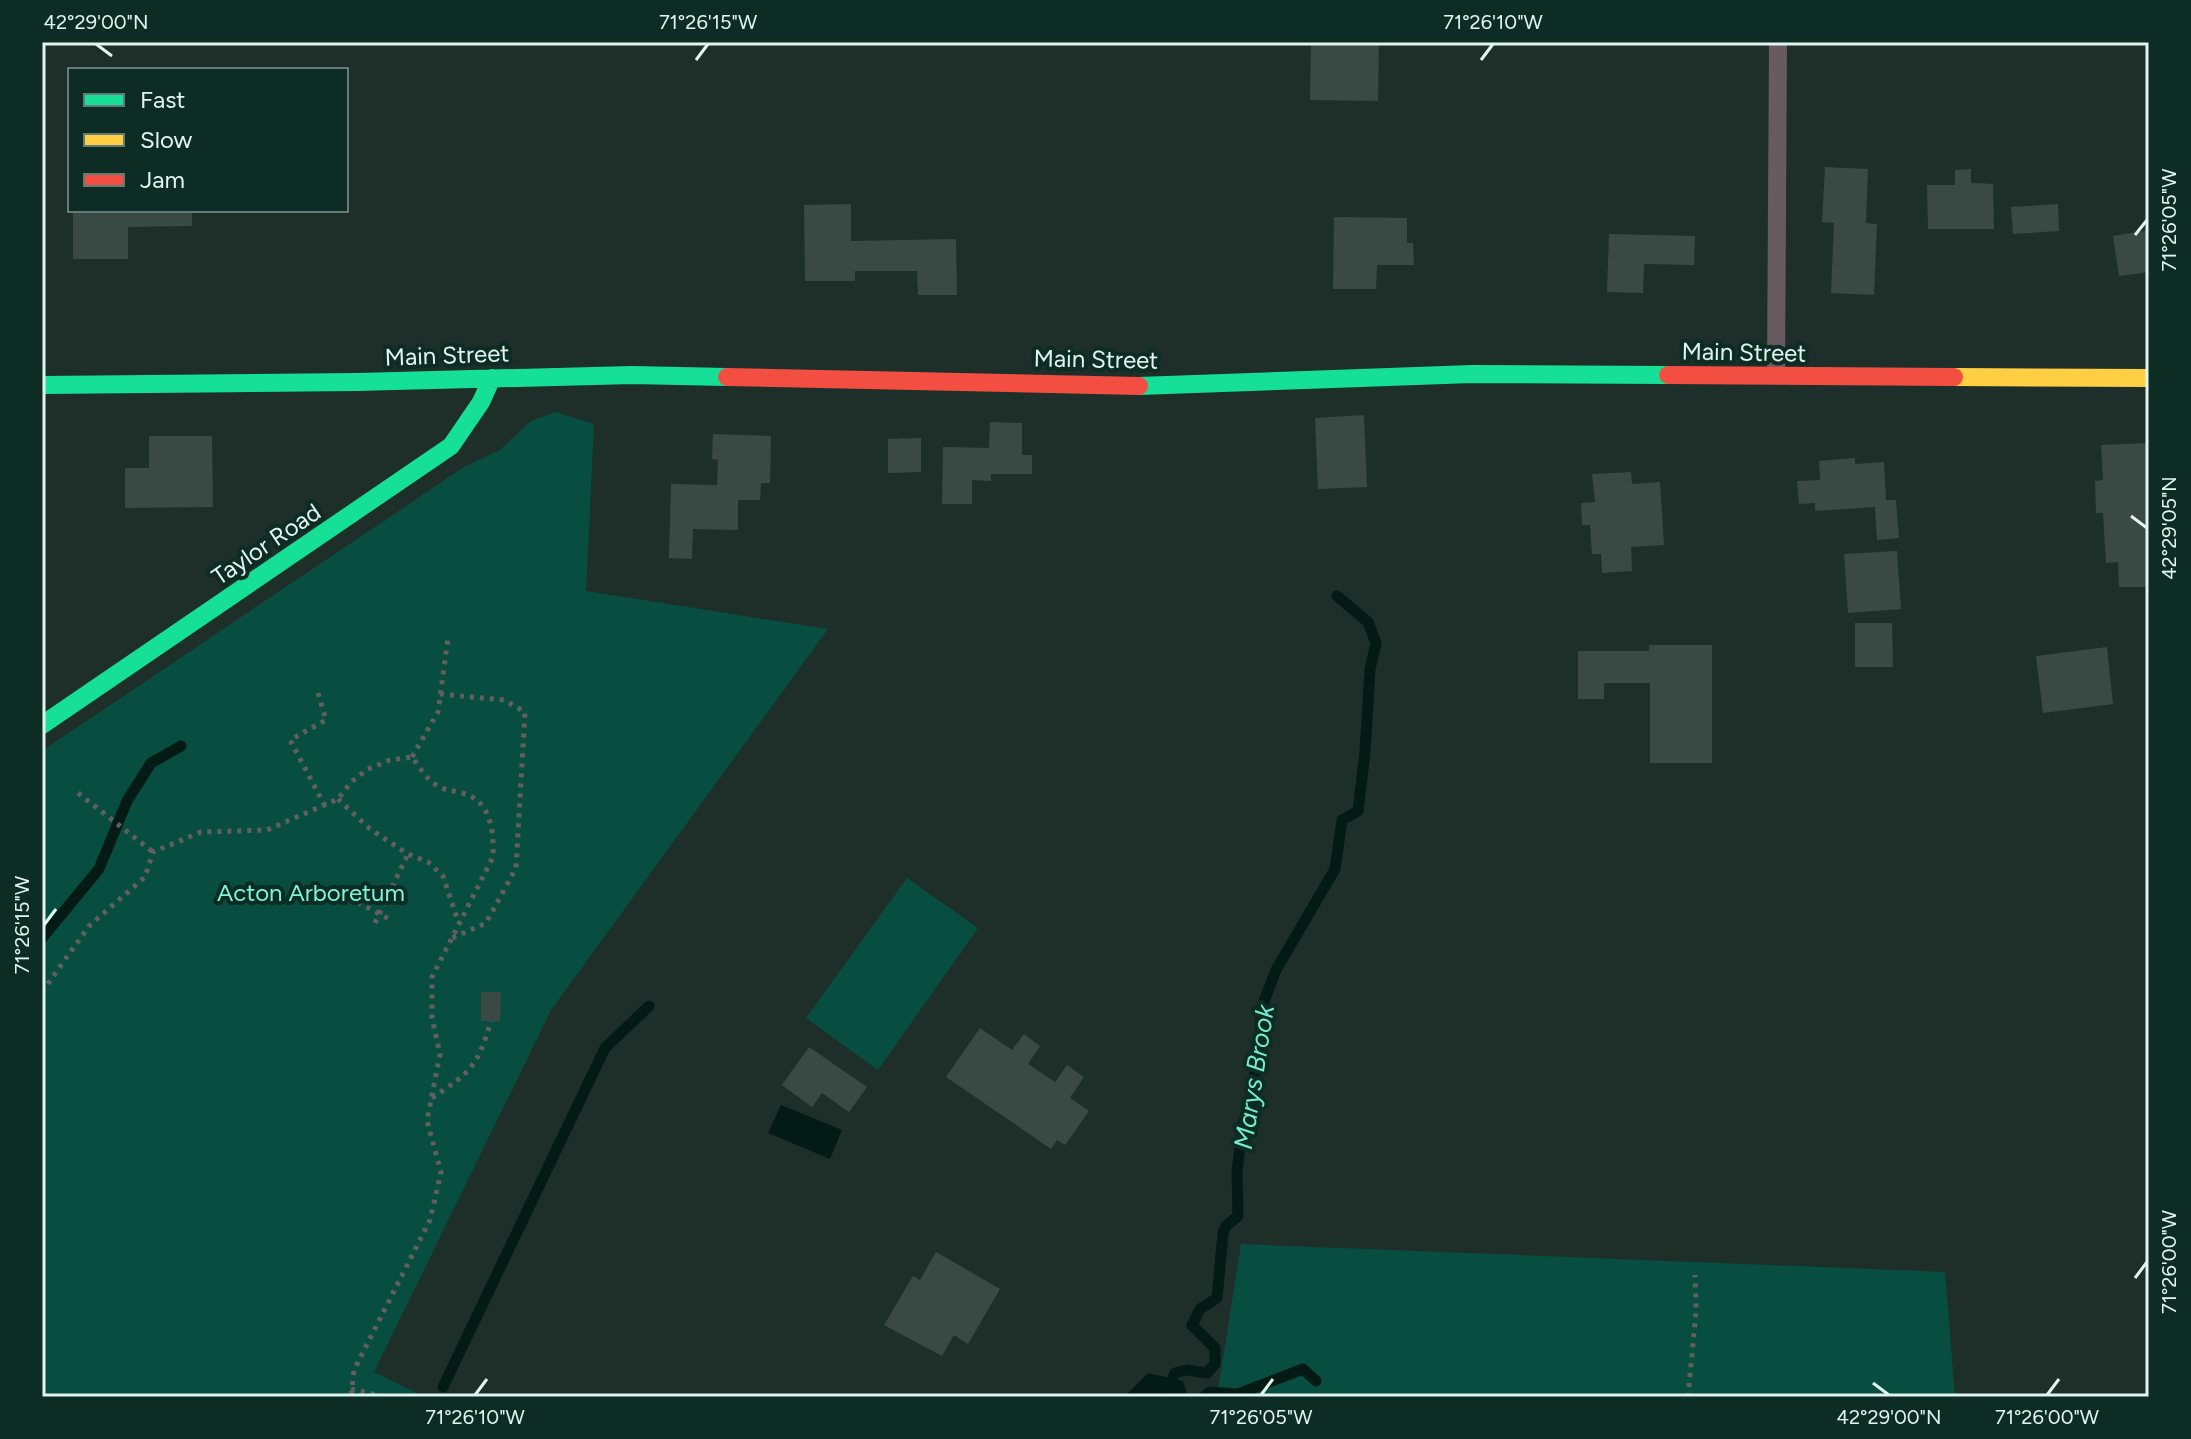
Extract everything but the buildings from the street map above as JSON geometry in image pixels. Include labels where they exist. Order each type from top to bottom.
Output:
[{"type":"main road","name":"Main Street","points":[[42,385],[632,375],[1125,386],[1472,374],[2149,378]]},
{"type":"main road","name":"Taylor Road","points":[[42,725],[451,446],[481,402],[492,378]]},
{"type":"lane","points":[[1776,376],[1778,42]]},
{"type":"path","points":[[412,757],[438,712],[448,638]]},
{"type":"path","points":[[318,693],[326,720],[290,740],[325,806]]},
{"type":"path","points":[[440,694],[504,700],[525,712],[516,868],[486,923],[449,939]]},
{"type":"path","points":[[42,992],[89,926],[145,877],[153,852],[201,832],[267,830],[338,799],[351,782],[368,769],[390,760],[412,757]]},
{"type":"path","points":[[351,1397],[354,1370],[430,1220],[441,1172],[427,1121],[440,1054],[432,1018],[432,977],[493,857],[494,839],[488,815],[475,798],[447,791],[433,783],[412,757]]},
{"type":"path","points":[[78,793],[153,852]]},
{"type":"path","points":[[338,799],[370,829],[408,854],[428,862],[443,876],[458,921]]},
{"type":"path","points":[[375,923],[408,854]]},
{"type":"path","points":[[340,893],[393,921]]},
{"type":"path","points":[[431,1098],[461,1078],[480,1058],[491,1021]]},
{"type":"path","points":[[1688,1397],[1696,1311],[1695,1275]]},
{"type":"path","points":[[351,1389],[386,1397]]},
{"type":"green space","name":"Acton Arboretum","points":[[555,412],[594,424],[586,591],[828,629],[551,1010],[374,1372],[425,1397],[42,1397],[42,751],[464,467],[500,450],[531,421]]},
{"type":"green space","points":[[907,878],[978,928],[878,1070],[806,1018]]},
{"type":"green space","points":[[1241,1244],[1945,1272],[1955,1397],[1217,1397]]},
{"type":"shaded area","points":[[781,1105],[842,1130],[830,1159],[768,1133]]},
{"type":"shaded area","points":[[1148,1373],[1183,1381],[1188,1397],[1124,1397]]},
{"type":"waterway","name":"Marys Brook","points":[[1165,1397],[1175,1373],[1187,1370],[1207,1373],[1215,1364],[1215,1348],[1192,1325],[1200,1309],[1217,1298],[1223,1233],[1238,1216],[1237,1173],[1242,1126],[1250,1105],[1260,1044],[1261,1009],[1276,970],[1335,869],[1342,820],[1358,811],[1370,669],[1376,643],[1368,622],[1337,596]]},
{"type":"waterway","points":[[42,938],[99,869],[127,801],[151,763],[181,746]]},
{"type":"waterway","points":[[443,1387],[605,1048],[649,1006]]},
{"type":"waterway","points":[[1204,1397],[1210,1392],[1238,1394],[1303,1369],[1316,1381]]},
{"type":"traffic: fast","points":[[1139,386],[1472,374],[1668,375]]},
{"type":"traffic: fast","points":[[42,385],[632,375],[727,377]]},
{"type":"traffic: fast","points":[[42,725],[451,446],[481,402],[492,378]]},
{"type":"traffic: slow","points":[[1954,377],[2149,378]]},
{"type":"traffic: jam","points":[[1668,375],[1954,377]]},
{"type":"traffic: jam","points":[[727,377],[1139,386]]}]
